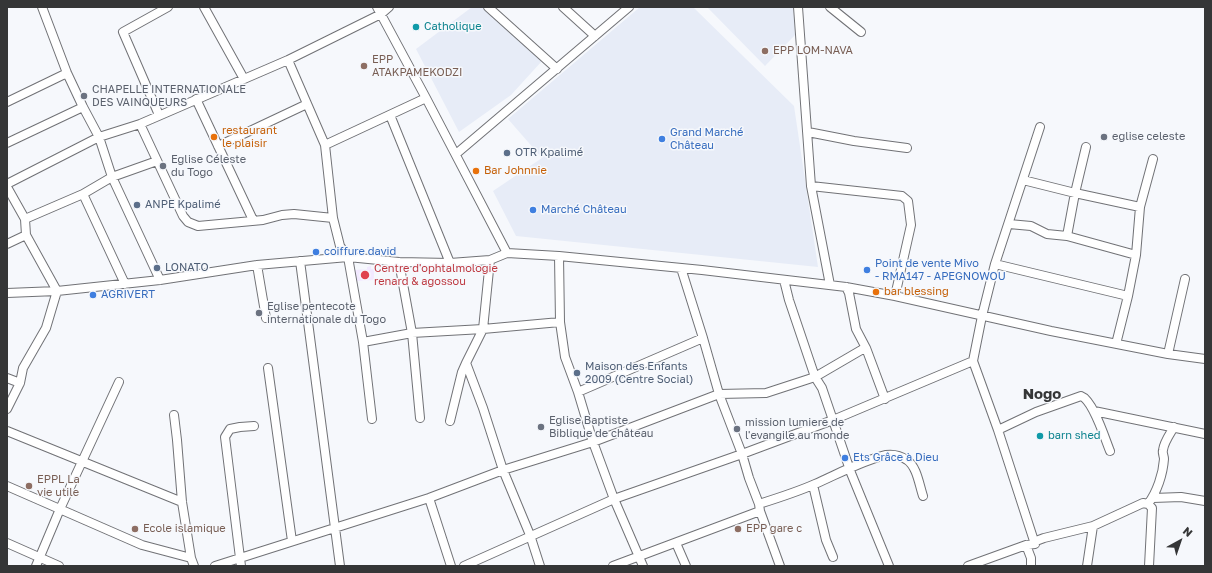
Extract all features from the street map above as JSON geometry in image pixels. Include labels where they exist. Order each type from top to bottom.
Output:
[{"type":"street","points":[[42,7],[67,73],[99,137],[112,177],[160,280]]},
{"type":"street","points":[[159,115],[123,32],[168,7]]},
{"type":"street","points":[[204,7],[244,79]]},
{"type":"street","points":[[7,184],[99,137],[140,124],[288,60],[389,7]]},
{"type":"street","points":[[488,7],[557,69]]},
{"type":"street","points":[[563,7],[595,36]]},
{"type":"street","points":[[456,154],[629,7]]},
{"type":"street","points":[[798,7],[812,186],[830,285]]},
{"type":"street","points":[[830,7],[861,32]]},
{"type":"street","points":[[379,11],[456,154],[507,253]]},
{"type":"street","points":[[288,60],[325,145],[333,218],[340,246],[348,256],[363,342],[372,419]]},
{"type":"street","points":[[7,102],[67,73]]},
{"type":"street","points":[[325,145],[426,98]]},
{"type":"street","points":[[196,99],[253,220]]},
{"type":"street","points":[[218,146],[307,104]]},
{"type":"street","points":[[7,143],[83,107]]},
{"type":"street","points":[[390,115],[450,263]]},
{"type":"street","points":[[140,124],[183,216],[188,222],[198,226],[263,220],[282,215],[294,214],[333,218]]},
{"type":"street","points":[[1035,544],[974,361],[982,316],[996,264],[1040,127]]},
{"type":"street","points":[[808,132],[854,141],[906,148]]},
{"type":"street","points":[[1067,236],[1086,147]]},
{"type":"street","points":[[1116,344],[1136,255],[1140,207],[1154,159]]},
{"type":"street","points":[[25,219],[83,194],[112,177],[157,161]]},
{"type":"street","points":[[1023,180],[1140,207]]},
{"type":"street","points":[[812,186],[902,196],[908,201],[911,225],[895,296]]},
{"type":"street","points":[[7,187],[25,219],[26,235],[57,291],[46,328],[23,368],[20,383],[7,409]]},
{"type":"street","points":[[83,194],[125,284]]},
{"type":"street","points":[[1009,224],[1031,226],[1047,234],[1067,236],[1136,255]]},
{"type":"street","points":[[7,244],[26,235]]},
{"type":"street","points":[[7,292],[57,291],[125,284],[257,265],[348,256],[399,262],[450,263],[490,260],[507,253],[559,256],[681,268],[846,287],[895,296],[1116,344],[1168,354],[1205,359]]},
{"type":"street","points":[[559,256],[560,322],[565,357],[578,392],[593,442],[614,498],[643,566]]},
{"type":"street","points":[[450,421],[462,372],[483,329],[490,260]]},
{"type":"street","points":[[300,261],[340,566]]},
{"type":"street","points":[[399,262],[412,333],[420,418]]},
{"type":"street","points":[[996,264],[1128,296]]},
{"type":"street","points":[[257,265],[266,318]]},
{"type":"street","points":[[681,268],[719,394],[742,454],[780,566]]},
{"type":"street","points":[[1168,354],[1185,279]]},
{"type":"street","points":[[784,280],[789,300],[815,377],[822,388],[851,473],[889,566]]},
{"type":"street","points":[[846,287],[849,293],[856,329],[866,348],[885,399]]},
{"type":"street","points":[[363,342],[412,333],[483,329],[560,322]]},
{"type":"street","points":[[578,392],[703,338]]},
{"type":"street","points":[[215,566],[241,562],[292,541],[429,498],[503,470],[593,442],[719,394],[766,393],[815,377],[866,348]]},
{"type":"street","points":[[464,566],[614,498],[742,454],[833,420],[974,361]]},
{"type":"street","points":[[466,363],[483,408],[503,470],[530,535],[540,566]]},
{"type":"street","points":[[268,368],[292,541]]},
{"type":"street","points":[[7,378],[20,383]]},
{"type":"street","points":[[38,562],[60,509],[119,382]]},
{"type":"street","points":[[998,430],[1036,412],[1081,396],[1084,397],[1094,412],[1110,451]]},
{"type":"street","points":[[1094,412],[1205,434]]},
{"type":"street","points":[[7,486],[142,546],[192,562],[182,502],[174,415]]},
{"type":"street","points":[[241,562],[225,436],[230,429],[254,426]]},
{"type":"street","points":[[1149,566],[1152,508],[1151,501],[1162,471],[1164,460],[1163,450],[1174,428]]},
{"type":"street","points":[[7,431],[182,502]]},
{"type":"street","points":[[613,566],[676,543],[850,468],[885,456],[899,456],[908,461],[914,468],[923,496]]},
{"type":"street","points":[[813,485],[826,540],[833,557]]},
{"type":"street","points":[[968,566],[1035,544],[1036,541],[1044,538],[1093,526],[1143,503],[1181,497],[1205,502]]},
{"type":"street","points":[[429,498],[451,566]]},
{"type":"street","points":[[1087,566],[1093,526]]},
{"type":"street","points":[[7,543],[38,562],[59,566]]},
{"type":"street","points":[[676,543],[686,566]]},
{"type":"street","points":[[1026,546],[1031,558],[1031,566]]},
{"type":"shaded area","points":[[472,7],[483,7],[542,61],[511,95],[459,132],[416,49]]},
{"type":"shaded area","name":"Grand Marché Château","points":[[640,7],[693,7],[794,106],[818,267],[516,236],[493,191],[542,158],[508,119]]},
{"type":"shaded area","name":"EPP LOM-NAVA","points":[[707,7],[793,7],[795,35],[765,66]]},
{"type":"shaded area","name":"Centre d'ophtalmologie renard & agossou","points":[[371,266],[371,269],[374,269],[374,280],[356,281],[355,270],[367,269],[367,267]]},
{"type":"place","name":"Catholique","points":[[416,27]]},
{"type":"place","name":"EPP LOM-NAVA","points":[[765,51]]},
{"type":"place","name":"EPP ATAKPAMEKODZI","points":[[364,66]]},
{"type":"place","name":"CHAPELLE INTERNATIONALE DES VAINQUEURS","points":[[84,96]]},
{"type":"place","name":"restaurant le plaisir","points":[[214,137]]},
{"type":"place","name":"eglise celeste","points":[[1104,137]]},
{"type":"place","name":"Grand Marché Château","points":[[662,139]]},
{"type":"place","name":"OTR Kpalimé","points":[[507,153]]},
{"type":"place","name":"Eglise Céleste du Togo","points":[[163,166]]},
{"type":"place","name":"Bar Johnnie","points":[[476,171]]},
{"type":"place","name":"ANPE Kpalimé","points":[[137,205]]},
{"type":"place","name":"Marché Château","points":[[533,210]]},
{"type":"place","name":"coiffure david","points":[[316,252]]},
{"type":"place","name":"LONATO","points":[[157,268]]},
{"type":"place","name":"Point de vente Mivo - RMA147 - APEGNOWOU","points":[[867,270]]},
{"type":"place","name":"Centre d'ophtalmologie renard & agossou","points":[[365,275]]},
{"type":"place","name":"bar blessing","points":[[876,292]]},
{"type":"place","name":"AGRIVERT","points":[[93,295]]},
{"type":"place","name":"Eglise pentecote internationale du Togo","points":[[259,313]]},
{"type":"place","name":"Maison des Enfants 2009 (Centre Social)","points":[[577,373]]},
{"type":"place","name":"Eglise Baptiste Biblique de château","points":[[541,427]]},
{"type":"place","name":"mission lumiere de l'evangile au monde","points":[[737,429]]},
{"type":"place","name":"barn shed","points":[[1040,436]]},
{"type":"place","name":"Ets Grâce à Dieu","points":[[845,458]]},
{"type":"place","name":"EPPL La vie utile","points":[[29,486]]},
{"type":"place","name":"Ecole islamique","points":[[135,529]]},
{"type":"place","name":"EPP gare c","points":[[738,529]]},
{"type":"district","name":"Nogo","points":[[1042,394]]}]
